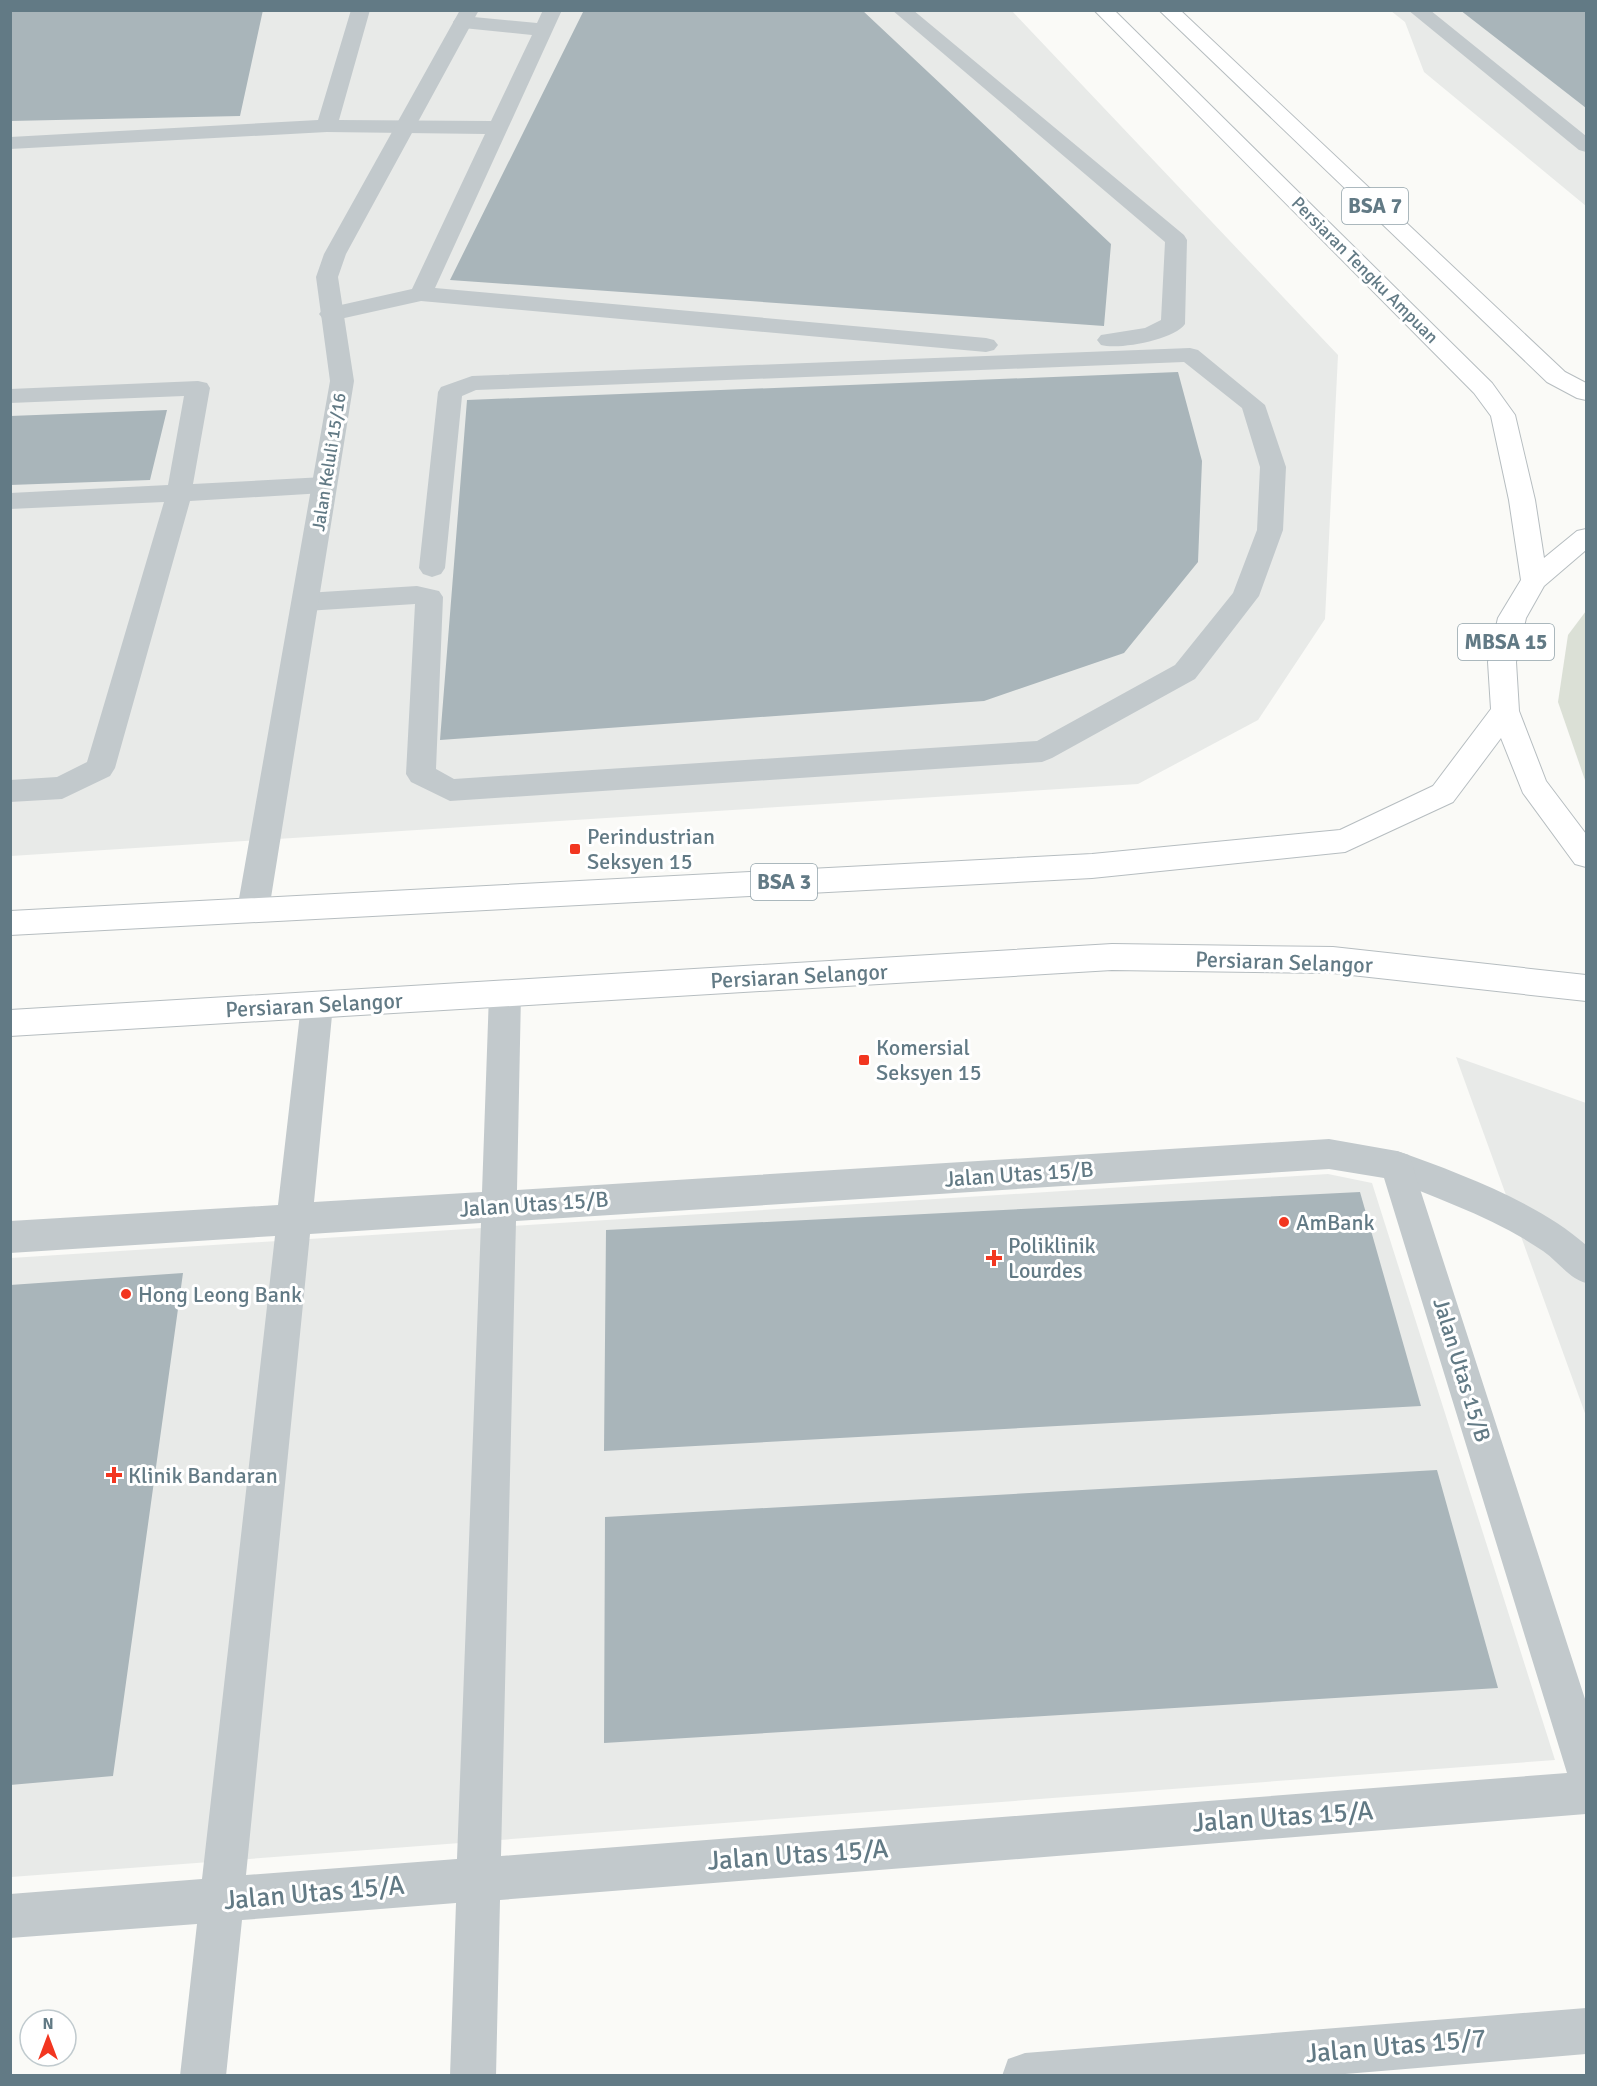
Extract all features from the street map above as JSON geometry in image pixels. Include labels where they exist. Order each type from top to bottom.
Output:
[{"type":"main road","name":"Persiaran Tengku Ampuan","points":[[1103,10],[1484,388],[1503,415],[1522,500],[1534,580]]},
{"type":"main road","name":"BSA 7","points":[[1168,10],[1556,377],[1587,393]]},
{"type":"main road","name":"MBSA 15","points":[[1587,537],[1534,580],[1512,618],[1502,662],[1505,711],[1533,785],[1587,856]]},
{"type":"main road","name":"BSA 3","points":[[10,923],[1092,866],[1345,841],[1443,794],[1505,711]]},
{"type":"main road","name":"Persiaran Selangor","points":[[10,1023],[1112,957],[1333,960],[1587,988]]},
{"type":"street","points":[[327,126],[361,10]]},
{"type":"street","points":[[332,314],[421,294],[987,345],[1108,340],[1150,334],[1173,324],[1176,240],[901,10]]},
{"type":"street","points":[[1417,10],[1587,146]]},
{"type":"street","points":[[421,294],[549,20],[467,16]]},
{"type":"street","name":"Jalan Keluli 15/16","points":[[253,910],[342,381],[327,277],[335,254],[467,16]]},
{"type":"street","points":[[10,143],[327,126],[406,125],[500,128]]},
{"type":"street","points":[[306,602],[417,595],[429,597],[421,774],[450,790],[1042,751],[1185,672],[1245,596],[1270,530],[1273,467],[1253,405],[1190,355],[472,383],[450,392],[432,568]]},
{"type":"street","points":[[10,396],[198,388],[179,493],[100,768],[62,788],[10,791]]},
{"type":"street","points":[[10,501],[324,485]]},
{"type":"street","points":[[473,2076],[505,994]]},
{"type":"street","points":[[203,2076],[317,1005]]},
{"type":"street","name":"Jalan Utas 15/B","points":[[10,1237],[1329,1154],[1398,1166],[1587,1767]]},
{"type":"street","points":[[1398,1166],[1493,1206],[1556,1240],[1587,1267]]},
{"type":"street","name":"Jalan Utas 15/A","points":[[10,1916],[1587,1793]]},
{"type":"street","name":"Jalan Utas 15/7","points":[[1025,2076],[1587,2031]]},
{"type":"shaded area","points":[[11,11],[1012,11],[1338,355],[1325,619],[1258,720],[1138,784],[11,856]]},
{"type":"shaded area","points":[[1391,11],[1586,11],[1586,206],[1424,72],[1405,22]]},
{"type":"shaded area","points":[[1586,611],[1586,783],[1558,702],[1568,635]]},
{"type":"shaded area","points":[[1456,1057],[1586,1103],[1586,1416]]},
{"type":"shaded area","points":[[1328,1174],[1372,1183],[1555,1760],[11,1877],[11,1258]]},
{"type":"building","points":[[10,10],[263,10],[240,116],[10,121]]},
{"type":"building","points":[[584,10],[862,10],[1111,244],[1104,326],[450,280]]},
{"type":"building","points":[[1460,10],[1586,10],[1586,108]]},
{"type":"building","points":[[1178,372],[1202,461],[1198,562],[1124,653],[984,701],[440,740],[467,400]]},
{"type":"building","points":[[167,410],[150,480],[10,485],[10,416]]},
{"type":"building","points":[[1360,1192],[1421,1406],[604,1451],[606,1230]]},
{"type":"building","points":[[183,1273],[113,1776],[10,1785],[10,1285]]},
{"type":"building","points":[[1437,1470],[1498,1688],[604,1743],[605,1517]]},
{"type":"place","name":"Perindustrian Seksyen 15","points":[[575,849]]},
{"type":"place","name":"Komersial Seksyen 15","points":[[864,1060]]},
{"type":"place","name":"AmBank","points":[[1284,1222]]},
{"type":"place","name":"Poliklinik Lourdes","points":[[994,1258]]},
{"type":"place","name":"Hong Leong Bank","points":[[126,1294]]},
{"type":"place","name":"Klinik Bandaran","points":[[114,1475]]}]
